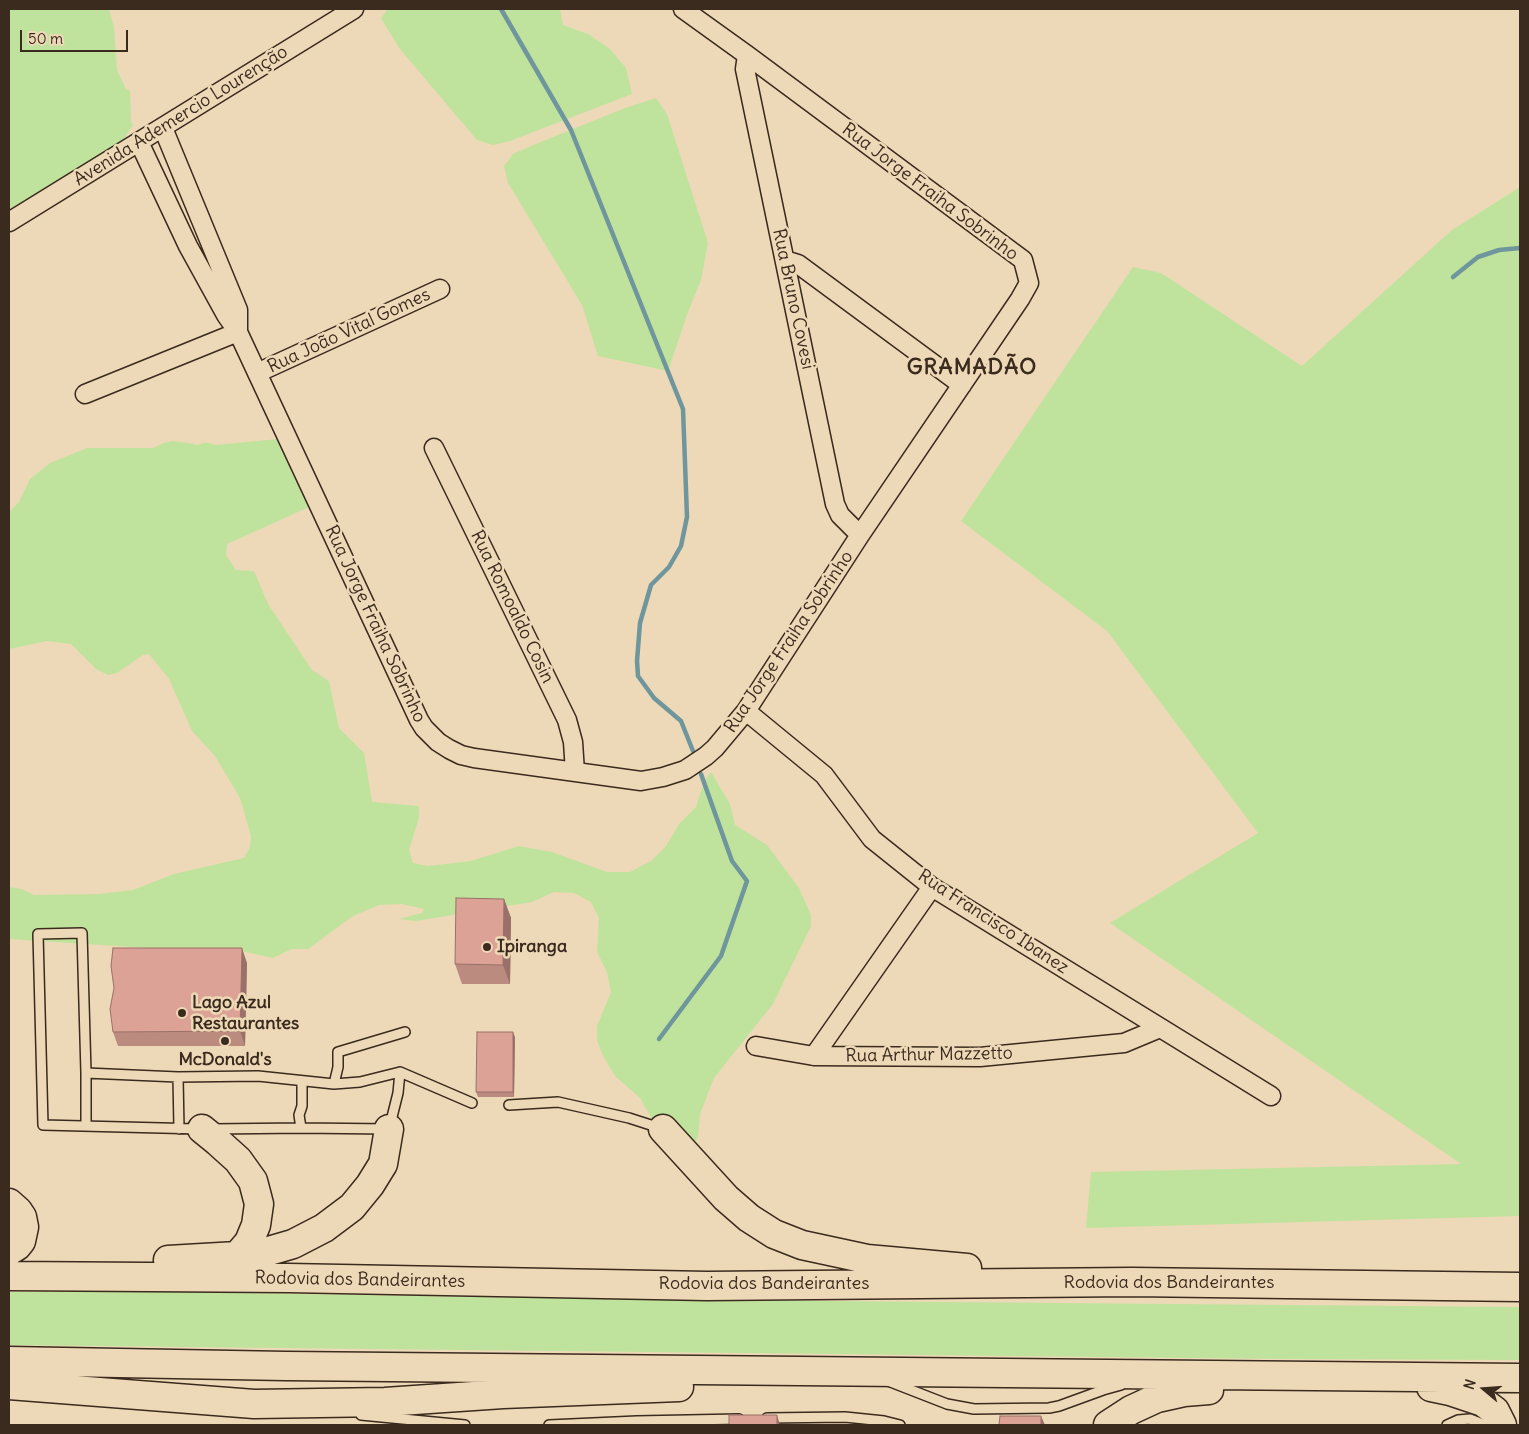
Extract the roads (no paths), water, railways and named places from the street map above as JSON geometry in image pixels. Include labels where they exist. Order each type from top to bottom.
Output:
[{"type":"highway","points":[[190,1129],[218,1142],[238,1160],[252,1181],[259,1204],[256,1225],[249,1242],[237,1256]]},
{"type":"highway","points":[[56,1276],[112,1263],[237,1256],[262,1253],[293,1244],[324,1228],[352,1207],[370,1185],[383,1164],[389,1129]]},
{"type":"highway","points":[[663,1129],[726,1198],[749,1218],[774,1234],[802,1245],[867,1259],[1132,1282]]},
{"type":"highway","points":[[9,1203],[18,1211],[24,1222],[21,1241],[18,1246],[9,1252]]},
{"type":"highway","name":"Rodovia dos Bandeirantes","points":[[9,1276],[288,1278],[707,1286],[1132,1282],[1520,1287]]},
{"type":"highway","points":[[9,1361],[306,1366],[1520,1378]]},
{"type":"highway","points":[[9,1385],[254,1404],[385,1402],[503,1394],[677,1387],[862,1371]]},
{"type":"highway","points":[[1108,1425],[1144,1403],[1170,1394],[1374,1376],[1450,1392],[1483,1402],[1495,1410],[1502,1425]]},
{"type":"street","name":"Avenida Ademercio Lourenção","points":[[9,222],[354,9]]},
{"type":"street","name":"Rua Jorge Fraiha Sobrinho","points":[[139,142],[188,246],[226,315],[238,332],[258,373],[424,728],[438,742],[462,755],[474,758],[575,772],[652,780],[674,774],[696,764],[715,748],[746,711],[1029,283],[1023,260],[683,9]]},
{"type":"street","name":"Rua Bruno Covesi","points":[[747,55],[745,69],[835,504],[840,515],[860,536]]},
{"type":"street","points":[[85,394],[238,332],[238,310],[163,128]]},
{"type":"street","points":[[784,260],[798,264],[962,385]]},
{"type":"street","name":"Rua João Vital Gomes","points":[[258,373],[440,289]]},
{"type":"street","name":"Rua Romoaldo Cosin","points":[[434,448],[567,720],[574,742],[575,772]]},
{"type":"street","name":"Rua Francisco Ibanez","points":[[746,711],[824,775],[872,839],[932,887],[1271,1096]]},
{"type":"street","points":[[814,1056],[932,887]]},
{"type":"street","name":"Rua Arthur Mazzetto","points":[[756,1046],[814,1056],[980,1057],[1124,1043],[1160,1028]]},
{"type":"lane","points":[[86,1126],[82,933],[38,934],[43,1125],[190,1129],[389,1129],[398,1093],[400,1072]]},
{"type":"lane","points":[[334,1084],[338,1067],[338,1052],[406,1032]]},
{"type":"lane","points":[[86,1073],[178,1077],[258,1076],[334,1084],[360,1082],[400,1072],[472,1103]]},
{"type":"lane","points":[[178,1077],[190,1129]]},
{"type":"lane","points":[[301,1128],[299,1115],[302,1106],[302,1081]]},
{"type":"lane","points":[[509,1105],[558,1102],[629,1118],[663,1129]]},
{"type":"lane","points":[[862,1371],[947,1404],[974,1409],[1049,1408],[1119,1385],[1214,1375]]},
{"type":"lane","points":[[254,1404],[331,1412]]},
{"type":"lane","points":[[350,1414],[466,1425]]},
{"type":"lane","points":[[549,1425],[637,1421],[845,1417],[884,1421],[900,1425]]},
{"type":"lane","points":[[1447,1425],[1458,1420],[1470,1418],[1485,1425]]},
{"type":"waterway","points":[[501,9],[571,130],[683,409],[687,517],[681,546],[669,567],[651,585],[640,623],[637,661],[638,676],[654,698],[681,721],[693,751]]},
{"type":"waterway","points":[[1453,277],[1478,257],[1499,250],[1520,248]]},
{"type":"waterway","points":[[659,1039],[721,956],[747,881],[732,861],[701,774]]},
{"type":"place","name":"Ipiranga","points":[[487,947]]},
{"type":"place","name":"Lago Azul Restaurantes","points":[[182,1013]]},
{"type":"place","name":"McDonald's","points":[[225,1041]]},
{"type":"district","name":"GRAMADÃO","points":[[972,368]]}]
